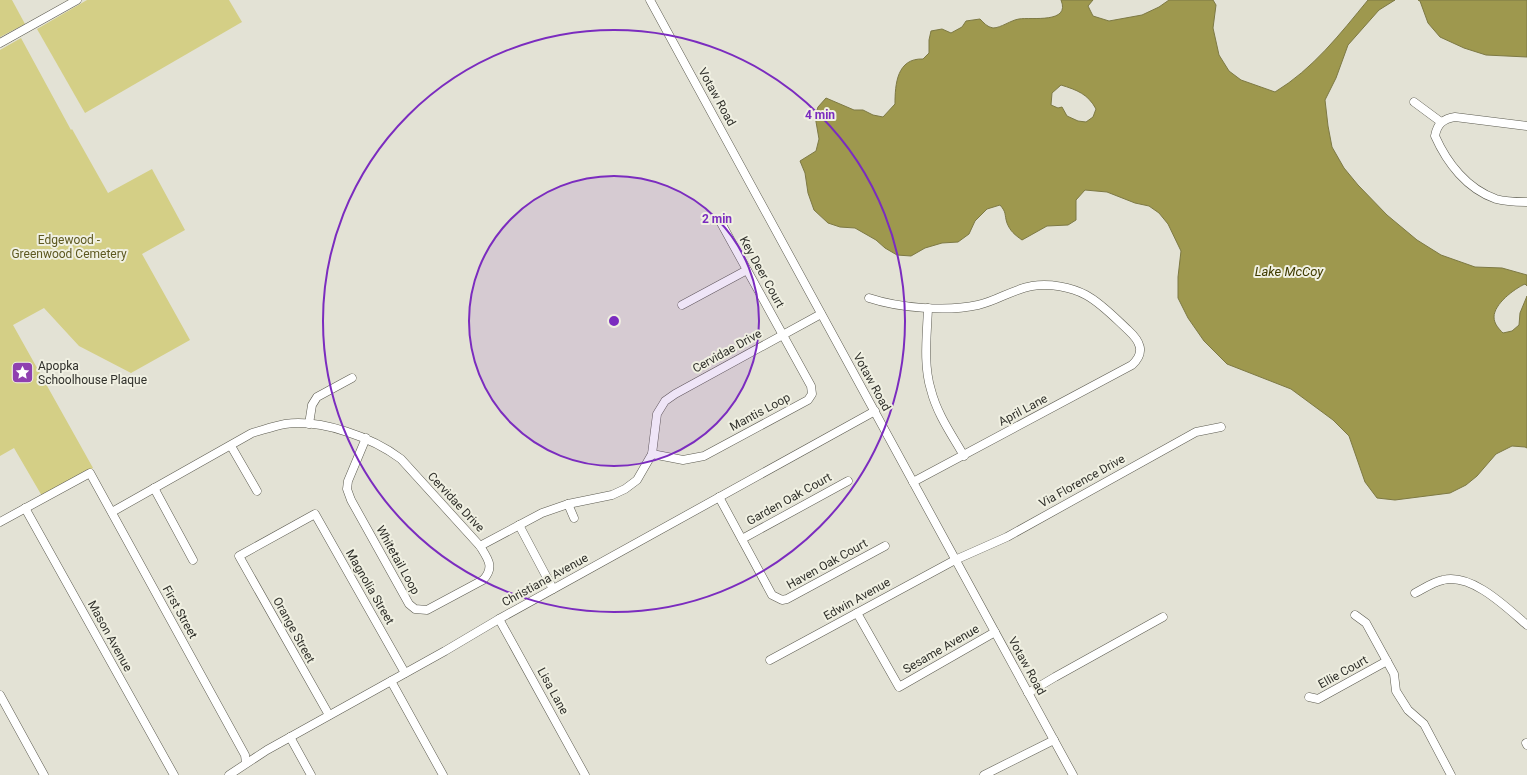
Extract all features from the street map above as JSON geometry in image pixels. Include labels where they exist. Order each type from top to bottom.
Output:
[{"type":"street","points":[[0,43],[77,0]]},
{"type":"street","name":"Votaw Road","points":[[650,0],[1073,775]]},
{"type":"street","points":[[1414,102],[1441,122]]},
{"type":"street","points":[[1527,126],[1455,117],[1448,118],[1441,122],[1437,127],[1435,136],[1452,165],[1464,179],[1476,189],[1496,199],[1512,202],[1527,202]]},
{"type":"street","name":"Key Deer Court","points":[[720,221],[783,334]]},
{"type":"street","points":[[682,306],[747,270]]},
{"type":"street","name":"April Lane","points":[[913,482],[1132,365],[1138,360],[1140,355],[1140,346],[1135,336],[1086,295],[1066,288],[1032,286],[979,305],[949,308],[928,308]]},
{"type":"street","points":[[870,298],[884,303],[928,308],[927,371],[931,390],[937,409],[964,456]]},
{"type":"street","name":"Cervidae Drive","points":[[112,512],[252,434],[272,427],[287,424],[310,424],[345,431],[366,438],[388,449],[401,459],[480,546],[532,517],[568,504],[612,495],[625,489],[637,480],[652,454],[657,414],[665,401],[675,394],[821,314]]},
{"type":"street","name":"Mantis Loop","points":[[652,454],[684,460],[704,456],[808,400],[812,394],[811,386],[783,334]]},
{"type":"street","points":[[310,424],[312,405],[317,397],[352,378]]},
{"type":"street","name":"Christiana Avenue","points":[[229,775],[290,737],[499,619],[875,411]]},
{"type":"street","name":"Via Florence Drive","points":[[955,560],[1006,537],[1196,432],[1221,427]]},
{"type":"street","name":"Whitetail Loop","points":[[366,438],[348,480],[347,489],[350,500],[409,604],[415,610],[427,610],[483,580],[488,575],[490,569],[488,560],[480,546]]},
{"type":"street","points":[[231,446],[257,491]]},
{"type":"street","name":"First Street","points":[[25,508],[90,473],[245,755],[246,763]]},
{"type":"street","name":"Garden Oak Court","points":[[742,539],[848,481]]},
{"type":"street","points":[[154,488],[194,560]]},
{"type":"street","name":"Haven Oak Court","points":[[719,497],[772,595],[782,600],[787,599],[885,546]]},
{"type":"street","points":[[568,504],[574,518]]},
{"type":"street","points":[[0,522],[25,508]]},
{"type":"street","name":"Mason Avenue","points":[[25,508],[174,775]]},
{"type":"street","name":"Orange Street","points":[[315,514],[239,556],[329,715]]},
{"type":"street","name":"Magnolia Street","points":[[315,514],[405,673]]},
{"type":"street","points":[[519,525],[554,589]]},
{"type":"street","name":"Edwin Avenue","points":[[770,660],[955,560]]},
{"type":"street","points":[[1415,593],[1443,580],[1457,579],[1469,582],[1482,590],[1527,625]]},
{"type":"street","name":"Sesame Avenue","points":[[857,613],[899,686],[995,632]]},
{"type":"street","points":[[1354,615],[1366,623],[1394,674],[1396,691],[1408,710],[1424,724],[1451,775]]},
{"type":"street","points":[[1028,694],[1055,677],[1163,617]]},
{"type":"street","name":"Lisa Lane","points":[[499,619],[585,775]]},
{"type":"street","name":"Ellie Court","points":[[1309,696],[1318,699],[1387,661]]},
{"type":"street","points":[[391,681],[444,775]]},
{"type":"street","points":[[0,695],[44,775]]},
{"type":"street","points":[[290,737],[311,775]]},
{"type":"street","points":[[984,775],[1054,740]]},
{"type":"green space","points":[[0,0],[12,0],[25,24],[0,37]]},
{"type":"green space","points":[[87,0],[229,0],[242,22],[85,113],[37,29]]},
{"type":"green space","name":"Edgewood - Greenwood Cemetery","points":[[21,38],[71,130],[72,129],[108,193],[152,169],[185,230],[142,254],[190,340],[131,373],[79,346],[44,308],[13,325],[93,468],[42,496],[14,448],[0,456],[0,50]]},
{"type":"water","name":"Lake McCoy","points":[[1061,0],[1093,0],[1088,6],[1093,16],[1109,21],[1142,15],[1159,7],[1169,0],[1213,0],[1216,5],[1213,28],[1219,55],[1229,71],[1241,80],[1275,92],[1302,73],[1314,62],[1368,0],[1395,0],[1379,10],[1348,45],[1336,78],[1325,100],[1332,147],[1344,168],[1358,185],[1387,215],[1417,240],[1441,255],[1475,267],[1502,268],[1527,275],[1527,286],[1525,284],[1521,286],[1510,293],[1501,302],[1495,312],[1494,320],[1498,328],[1503,333],[1512,331],[1519,325],[1520,313],[1527,296],[1527,448],[1512,446],[1496,454],[1477,476],[1466,485],[1450,493],[1395,500],[1377,498],[1365,482],[1349,436],[1333,420],[1291,389],[1227,364],[1204,341],[1188,318],[1178,298],[1178,277],[1181,251],[1168,224],[1159,213],[1149,206],[1135,203],[1107,192],[1085,190],[1076,200],[1076,220],[1068,225],[1047,226],[1022,240],[1015,235],[1010,228],[1000,205],[987,209],[975,221],[969,234],[958,242],[942,243],[925,248],[911,256],[897,255],[885,248],[876,240],[855,228],[840,227],[828,223],[814,210],[808,193],[805,173],[800,161],[816,151],[819,139],[815,116],[818,107],[826,98],[854,110],[863,110],[873,115],[883,117],[895,104],[897,81],[903,68],[914,60],[923,59],[929,53],[931,31],[942,29],[951,33],[962,27],[966,21],[980,19],[989,27],[996,28],[1019,19],[1048,18],[1055,16],[1060,13],[1063,8]],"holes":[[[1061,85],[1086,96],[1096,109],[1093,117],[1086,122],[1078,121],[1067,116],[1062,107],[1058,108],[1051,105],[1052,93]]]},
{"type":"water","points":[[1418,0],[1527,0],[1527,57],[1486,55],[1464,48],[1440,37],[1428,23],[1420,1]]},
{"type":"place","name":"Apopka Schoolhouse Plaque","points":[[23,373]]}]
